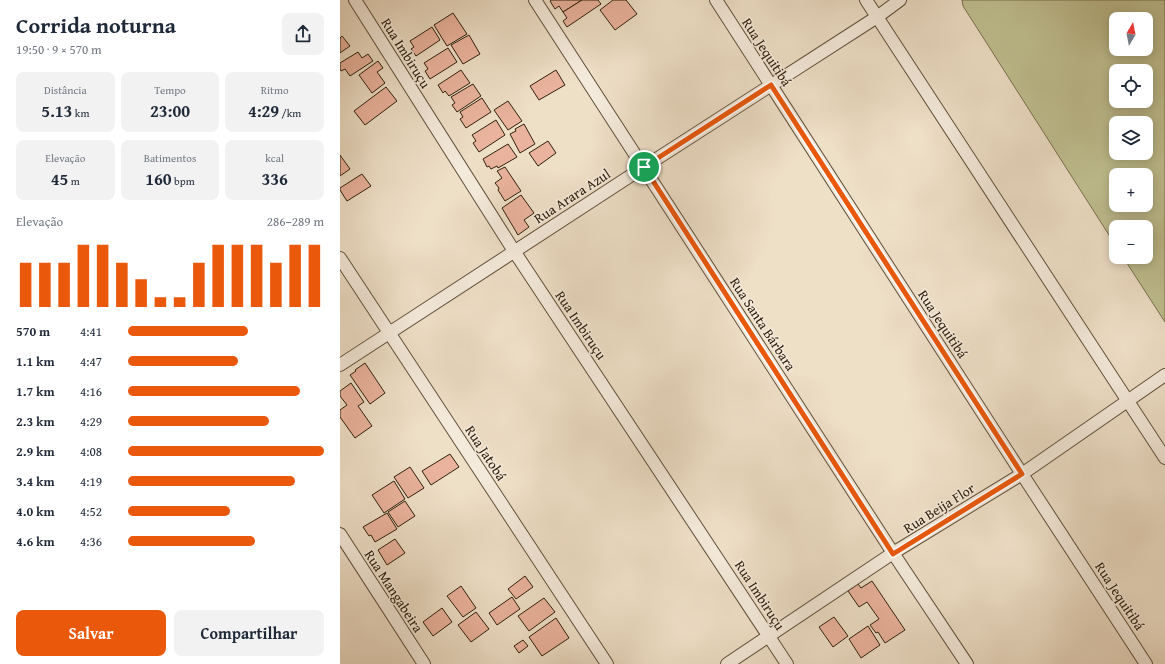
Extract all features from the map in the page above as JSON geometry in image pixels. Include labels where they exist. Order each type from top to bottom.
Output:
[{"type":"street","name":"Rua Imbiruçu","points":[[355,0],[514,251],[787,664]]},
{"type":"street","name":"Rua Santa Bárbara","points":[[535,0],[893,554],[967,664]]},
{"type":"street","name":"Rua Jequitibá","points":[[716,0],[1146,664]]},
{"type":"street","points":[[866,0],[1165,458]]},
{"type":"street","name":"Rua Arara Azul","points":[[340,365],[877,17],[900,0]]},
{"type":"street","name":"Rua Jatobá","points":[[340,258],[606,664]]},
{"type":"street","name":"Rua Beija Flor","points":[[727,664],[893,554],[1022,474],[1165,375]]},
{"type":"street","name":"Rua Mangabeira","points":[[340,534],[424,664]]},
{"type":"green space","points":[[962,0],[1165,0],[1165,322],[1128,264],[1153,264],[1153,220],[1109,220],[1109,235],[963,6]]},
{"type":"building","points":[[582,0],[563,12],[559,6],[555,9],[550,1]]},
{"type":"building","points":[[582,0],[598,0],[601,4],[567,27],[563,21],[567,18],[563,12]]},
{"type":"building","points":[[613,0],[626,0],[637,14],[615,30],[600,10]]},
{"type":"building","points":[[453,13],[467,34],[447,46],[434,25]]},
{"type":"building","points":[[432,27],[440,40],[416,56],[411,49],[414,47],[410,41]]},
{"type":"building","points":[[469,35],[480,54],[463,64],[451,45]]},
{"type":"building","points":[[342,36],[350,46],[340,53],[340,38]]},
{"type":"building","points":[[448,48],[457,62],[430,79],[425,71],[428,69],[424,63]]},
{"type":"building","points":[[358,52],[362,58],[368,54],[373,61],[350,76],[345,69],[341,71],[340,63]]},
{"type":"building","points":[[378,61],[383,68],[377,72],[385,83],[372,93],[359,75]]},
{"type":"building","points":[[461,70],[470,83],[449,96],[445,91],[443,93],[438,85]]},
{"type":"building","points":[[556,70],[565,85],[539,100],[530,86]]},
{"type":"building","points":[[473,84],[481,96],[457,112],[452,105],[455,103],[451,97]]},
{"type":"building","points":[[386,87],[397,101],[365,125],[354,111]]},
{"type":"building","points":[[482,98],[491,112],[466,128],[460,119],[463,117],[460,112]]},
{"type":"building","points":[[508,101],[522,121],[508,130],[494,110]]},
{"type":"building","points":[[496,120],[505,135],[479,152],[473,143],[476,141],[472,135]]},
{"type":"building","points":[[524,124],[535,144],[520,153],[510,134]]},
{"type":"building","points":[[548,141],[556,153],[538,166],[529,153]]},
{"type":"building","points":[[508,144],[517,157],[498,168],[497,166],[491,169],[489,166],[487,167],[483,159]]},
{"type":"building","points":[[340,155],[350,169],[340,176]]},
{"type":"building","points":[[505,167],[521,191],[505,201],[495,183],[502,178],[497,171]]},
{"type":"building","points":[[362,174],[371,186],[347,201],[340,188]]},
{"type":"building","points":[[521,195],[534,213],[524,220],[529,227],[518,235],[502,208]]},
{"type":"building","points":[[365,363],[385,393],[370,404],[350,375]]},
{"type":"building","points":[[351,383],[364,402],[358,406],[372,426],[355,438],[340,417],[340,410],[347,405],[340,396],[340,391]]},
{"type":"building","points":[[450,454],[459,467],[431,485],[422,471]]},
{"type":"building","points":[[410,467],[424,488],[408,498],[394,477]]},
{"type":"building","points":[[394,481],[405,499],[384,513],[372,495]]},
{"type":"building","points":[[405,501],[415,516],[398,527],[388,512]]},
{"type":"building","points":[[387,513],[397,529],[375,542],[371,535],[369,536],[363,527]]},
{"type":"building","points":[[395,539],[405,553],[387,565],[378,550]]},
{"type":"building","points":[[525,576],[533,587],[516,599],[508,589]]},
{"type":"building","points":[[872,581],[905,630],[885,643],[878,632],[876,633],[870,625],[879,619],[867,602],[859,607],[848,591],[858,584],[861,588]]},
{"type":"building","points":[[461,586],[476,608],[463,617],[447,596]]},
{"type":"building","points":[[512,597],[520,609],[497,625],[489,613]]},
{"type":"building","points":[[544,598],[555,612],[529,631],[518,616]]},
{"type":"building","points":[[442,608],[452,622],[433,636],[423,622]]},
{"type":"building","points":[[476,612],[489,629],[471,642],[458,625]]},
{"type":"building","points":[[834,617],[848,636],[833,647],[819,627]]},
{"type":"building","points":[[556,618],[569,638],[542,656],[529,637]]},
{"type":"building","points":[[868,626],[880,645],[861,658],[849,639]]},
{"type":"building","points":[[523,640],[528,646],[519,653],[514,646]]},
{"type":"route","points":[[771,85],[1022,474],[893,554],[644,167],[771,85]]}]
